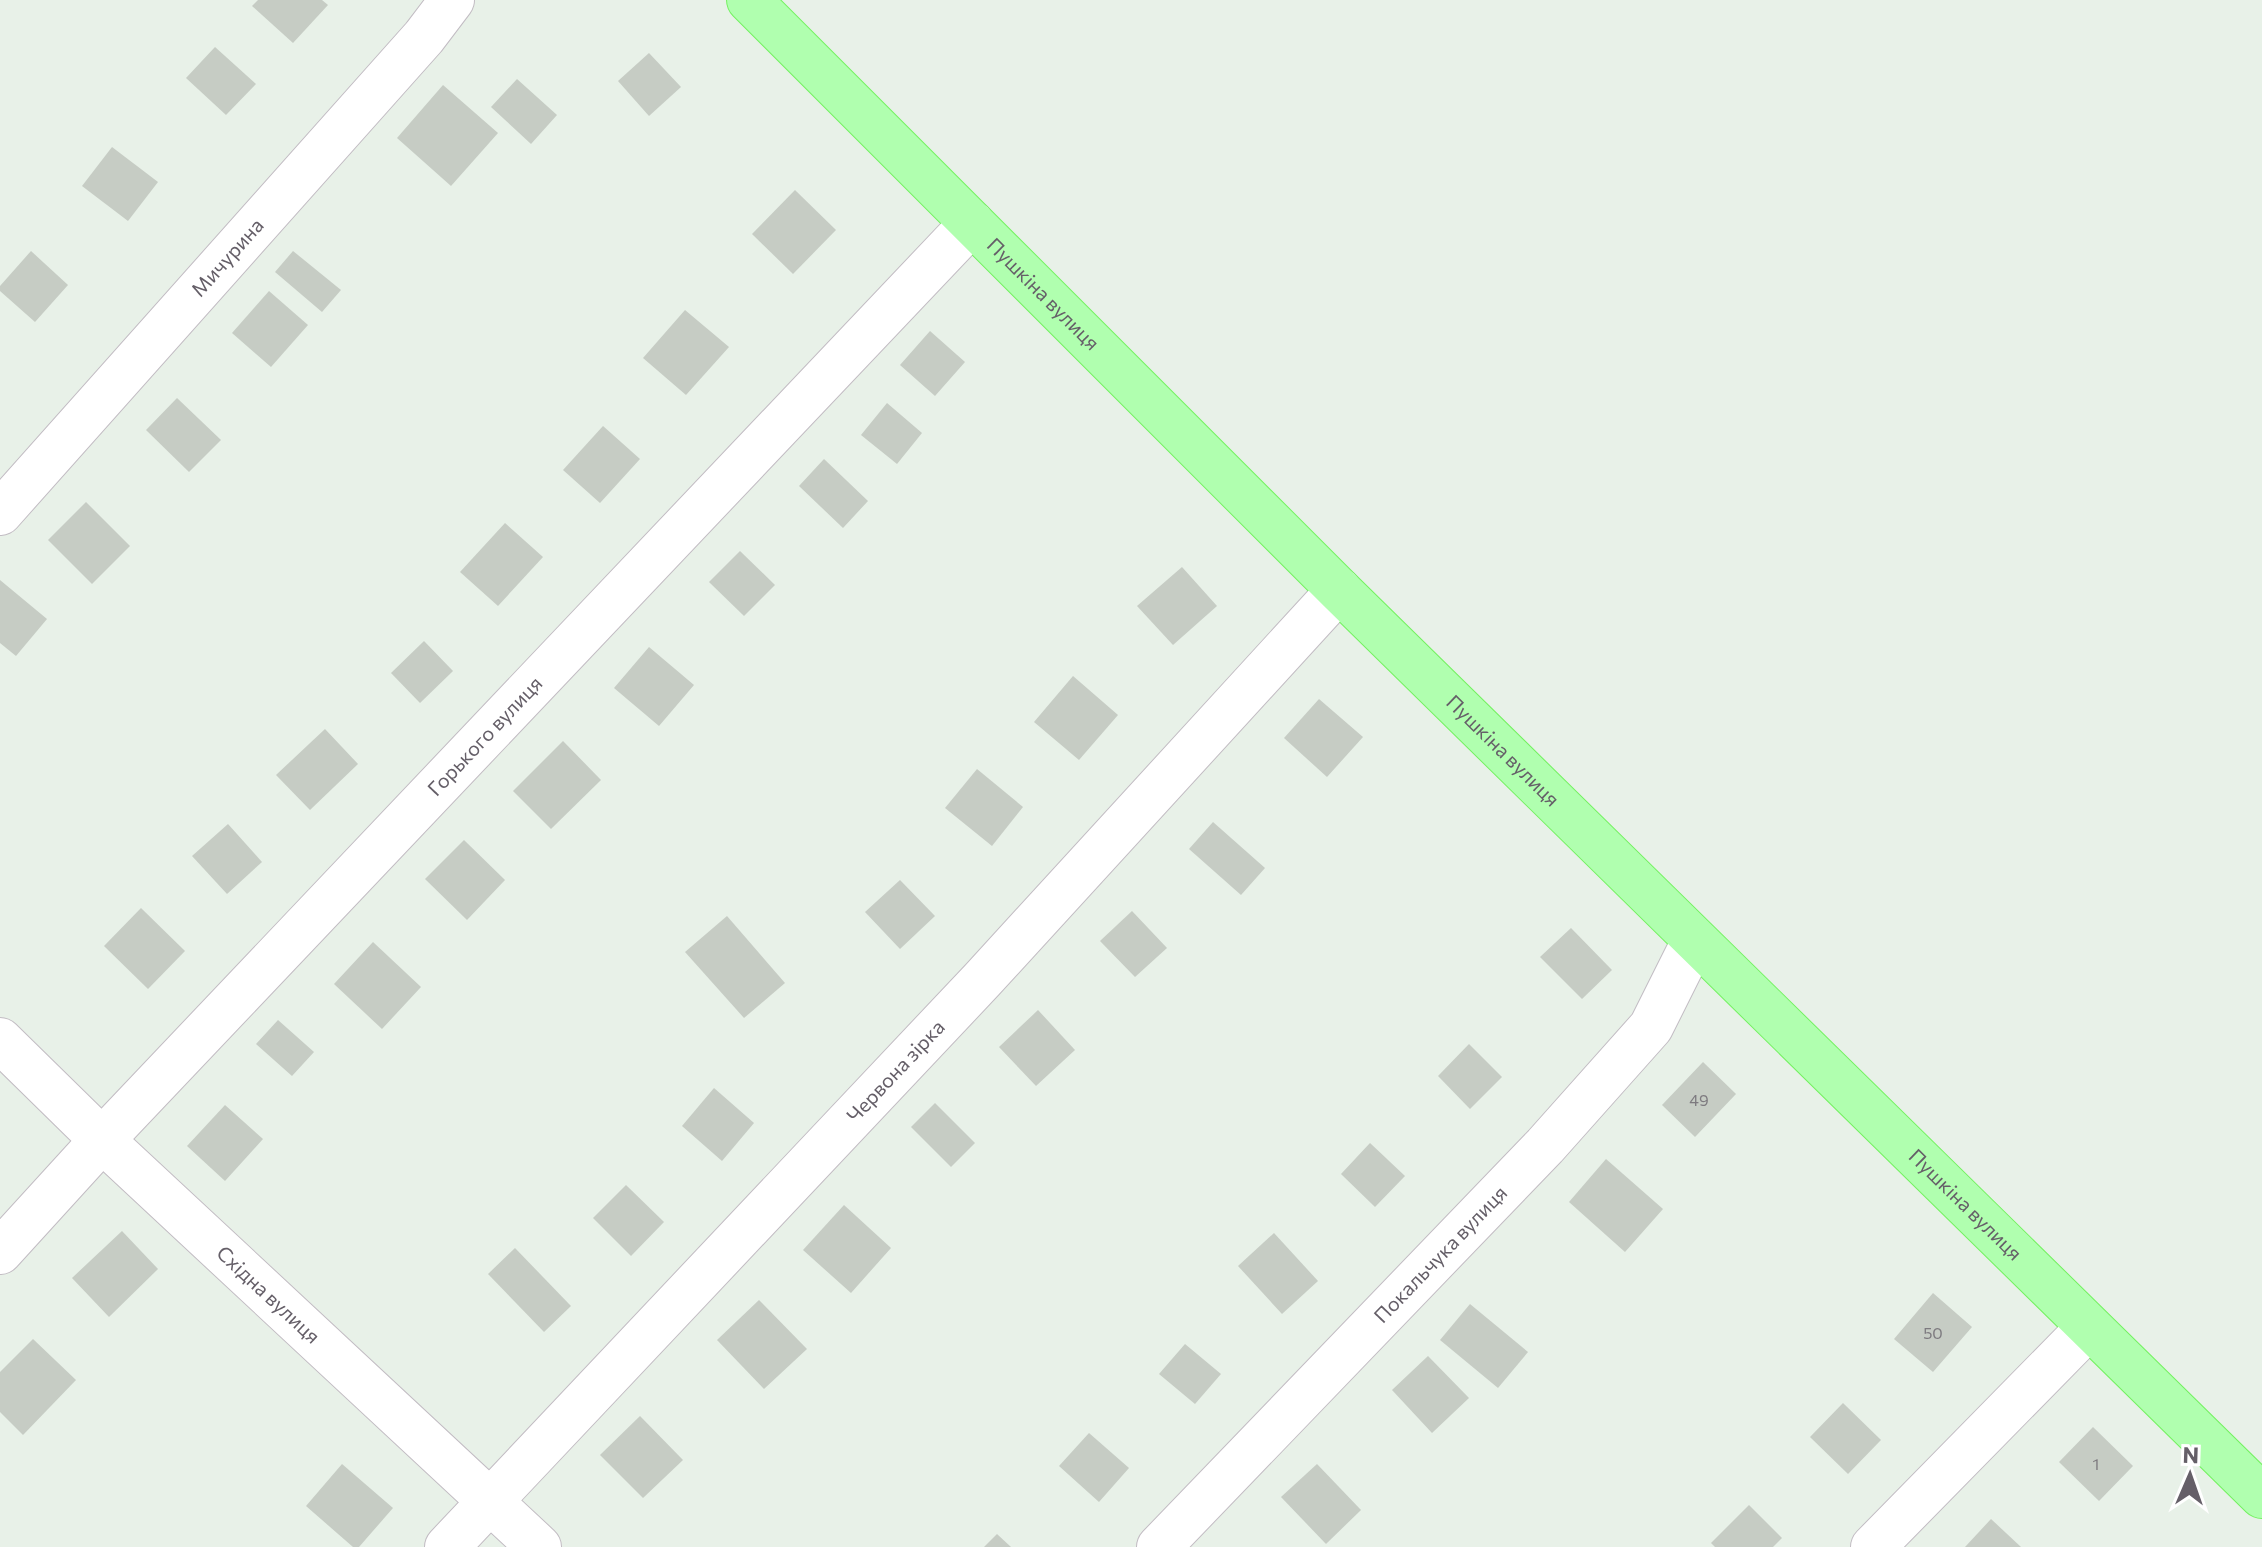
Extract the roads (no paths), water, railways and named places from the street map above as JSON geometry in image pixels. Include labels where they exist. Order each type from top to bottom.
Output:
[{"type":"main road","name":"Пушкіна вулиця","points":[[749,0],[1339,590],[2262,1496]]},
{"type":"street","name":"Мичурина","points":[[0,513],[424,37],[452,0]]},
{"type":"street","name":"Горького вулиця","points":[[0,1252],[102,1140],[972,223]]},
{"type":"street","name":"Червона зірка","points":[[447,1547],[972,992],[1339,590]]},
{"type":"street","name":"Покальчука вулиця","points":[[1159,1547],[1545,1146],[1651,1027],[1694,941]]},
{"type":"street","name":"Східна вулиця","points":[[0,1040],[102,1140],[539,1547]]},
{"type":"street","points":[[1873,1547],[2089,1327]]}]
